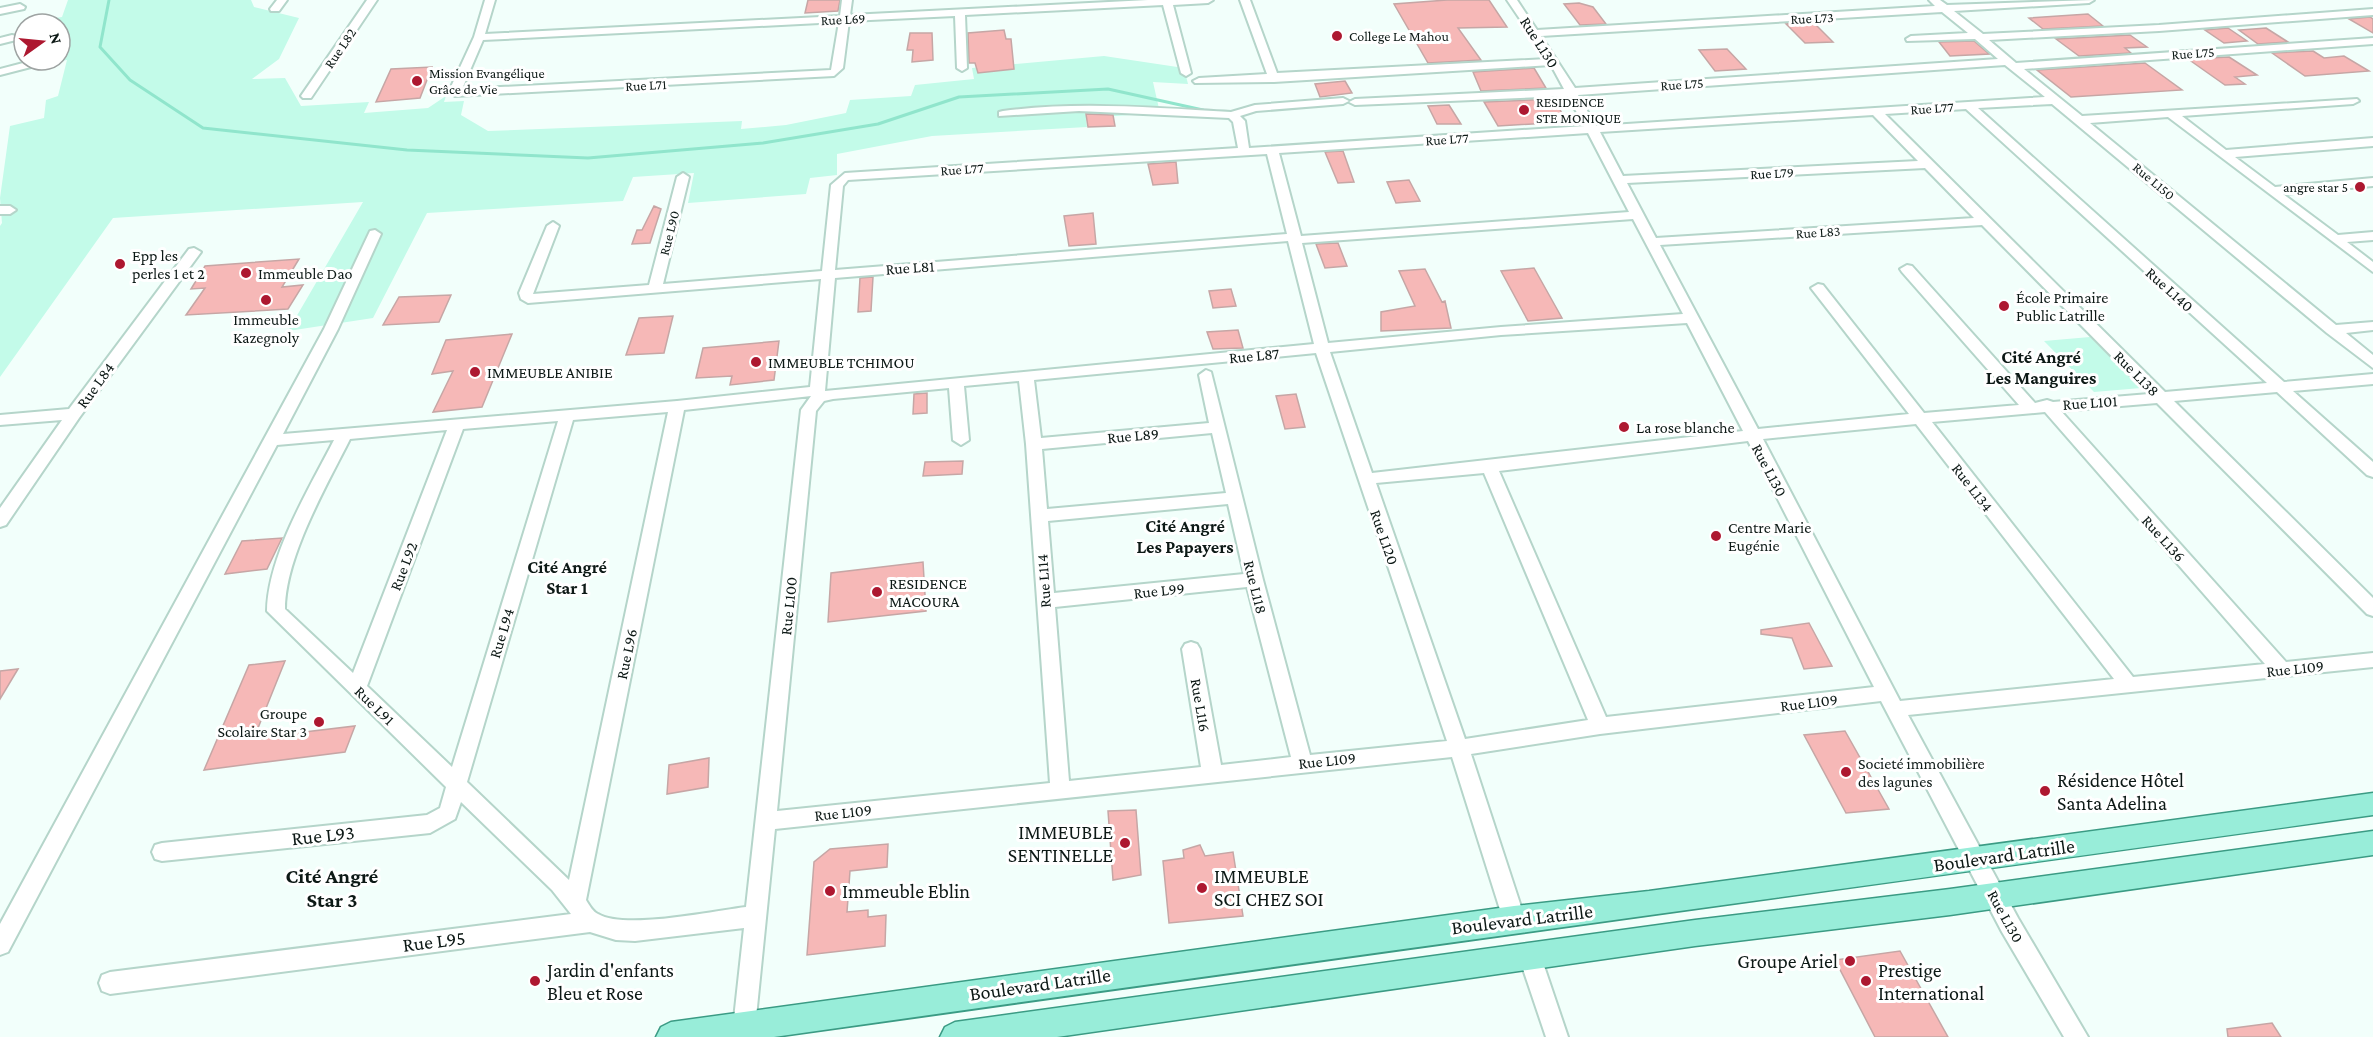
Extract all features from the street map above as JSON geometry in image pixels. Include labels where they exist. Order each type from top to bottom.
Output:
[{"type":"main road","name":"Boulevard Latrille","points":[[671,1037],[743,1032],[1514,919],[1649,904],[2373,804]]},
{"type":"main road","points":[[955,1037],[1695,933],[1995,895],[2373,843]]},
{"type":"street","name":"Rue L82","points":[[307,96],[372,0]]},
{"type":"street","points":[[479,37],[490,0]]},
{"type":"street","points":[[845,19],[848,0]]},
{"type":"street","name":"Rue L69","points":[[479,37],[960,13],[1045,4],[1206,0]]},
{"type":"street","points":[[1245,0],[1274,79]]},
{"type":"street","name":"Rue L130","points":[[1512,0],[1572,92],[1817,556],[1890,701],[1995,895],[2077,1037]]},
{"type":"street","name":"Rue L150","points":[[1934,0],[2373,363]]},
{"type":"street","name":"Rue L73","points":[[1535,33],[2089,0]]},
{"type":"street","points":[[1167,2],[1186,73]]},
{"type":"street","points":[[0,11],[20,7]]},
{"type":"street","points":[[1911,39],[2159,28],[2373,12]]},
{"type":"street","points":[[960,13],[962,68]]},
{"type":"street","name":"Rue L71","points":[[479,37],[456,89],[459,94],[834,73],[838,68],[845,19]]},
{"type":"street","points":[[0,41],[12,38]]},
{"type":"street","name":"Rue L75","points":[[1355,102],[1440,96],[1572,92],[2373,41]]},
{"type":"street","points":[[1199,81],[1274,79],[1554,62]]},
{"type":"street","name":"Rue L77","points":[[840,179],[851,176],[2055,100]]},
{"type":"street","points":[[1003,114],[1079,108],[1232,115],[1255,108],[1343,101]]},
{"type":"street","points":[[2081,120],[2353,101]]},
{"type":"street","name":"Rue L140","points":[[1968,105],[2373,471]]},
{"type":"street","name":"Rue L138","points":[[1875,111],[2373,609]]},
{"type":"street","points":[[2170,114],[2373,268]]},
{"type":"street","points":[[1232,115],[1239,121],[1244,152]]},
{"type":"street","points":[[2223,154],[2373,142]]},
{"type":"street","name":"Rue L120","points":[[1272,150],[1322,349],[1459,748],[1514,919]]},
{"type":"street","name":"Rue L79","points":[[1618,180],[1927,164]]},
{"type":"street","name":"Rue L90","points":[[655,288],[683,177]]},
{"type":"street","name":"Rue L100","points":[[743,1032],[809,410],[818,394],[827,273],[837,185],[840,179]]},
{"type":"street","points":[[2271,191],[2373,182]]},
{"type":"street","name":"Rue L81","points":[[553,226],[525,293],[526,298],[1295,238],[1638,215]]},
{"type":"street","name":"Rue L83","points":[[1651,242],[1985,221]]},
{"type":"street","points":[[0,945],[331,329],[375,234]]},
{"type":"street","points":[[2335,239],[2373,236]]},
{"type":"street","name":"Rue L84","points":[[0,521],[74,414],[194,252]]},
{"type":"street","name":"Rue L136","points":[[1907,269],[2038,406],[2282,670]]},
{"type":"street","name":"Rue L134","points":[[1818,288],[2129,686]]},
{"type":"street","name":"Rue L87","points":[[272,440],[833,394],[1501,331],[1690,318]]},
{"type":"street","points":[[2332,330],[2373,326]]},
{"type":"street","name":"Rue L114","points":[[1026,375],[1041,443],[1039,516],[1060,788]]},
{"type":"street","name":"Rue L118","points":[[1206,375],[1254,580],[1302,762]]},
{"type":"street","name":"Rue L101","points":[[1365,479],[1489,467],[1808,428],[2373,378]]},
{"type":"street","points":[[956,382],[961,440]]},
{"type":"street","name":"Rue L96","points":[[575,902],[677,406]]},
{"type":"street","points":[[0,420],[74,414]]},
{"type":"street","name":"Rue L94","points":[[457,783],[567,416]]},
{"type":"street","name":"Rue L92","points":[[357,687],[457,425]]},
{"type":"street","name":"Rue L89","points":[[1041,443],[1218,427]]},
{"type":"street","name":"Rue L91","points":[[344,435],[281,573],[273,601],[276,611],[559,882],[590,922]]},
{"type":"street","points":[[1489,467],[1600,726]]},
{"type":"street","points":[[1039,516],[1234,498]]},
{"type":"street","name":"Rue L99","points":[[1045,601],[1254,580]]},
{"type":"street","name":"Rue L116","points":[[1191,649],[1212,766]]},
{"type":"street","name":"Rue L109","points":[[767,821],[1060,788],[1212,766],[1302,762],[1459,748],[1600,726],[1890,701],[2129,686],[2373,660]]},
{"type":"street","name":"Rue L93","points":[[162,852],[430,824],[448,813],[457,783]]},
{"type":"street","name":"Rue L95","points":[[110,983],[590,922],[616,930],[635,931],[756,916]]},
{"type":"street","points":[[1530,957],[1557,1037]]},
{"type":"green space","points":[[68,0],[251,0],[254,7],[299,18],[279,59],[252,79],[285,78],[301,106],[369,102],[364,113],[428,108],[446,96],[444,102],[464,101],[461,115],[488,131],[742,121],[741,129],[786,125],[846,113],[850,100],[911,96],[915,85],[974,79],[972,68],[1104,56],[1184,68],[1188,84],[1153,82],[1160,113],[1086,118],[1087,127],[932,136],[837,154],[837,175],[810,178],[806,194],[688,203],[694,173],[633,177],[623,201],[427,213],[373,318],[288,331],[363,202],[113,218],[0,377],[0,226],[2,223],[0,198],[10,126],[44,118],[46,100],[58,96],[64,72],[72,72],[72,12],[64,12]]},
{"type":"green space","points":[[2090,337],[2141,388],[2094,392],[2044,341]]},
{"type":"building","points":[[808,0],[840,0],[838,11],[805,13]]},
{"type":"building","points":[[1489,0],[1507,27],[1458,28],[1481,60],[1428,63],[1394,4]]},
{"type":"building","points":[[1579,3],[1593,7],[1606,24],[1580,25],[1564,4]]},
{"type":"building","points":[[2088,14],[2103,26],[2043,29],[2029,18]]},
{"type":"building","points":[[2370,17],[2373,19],[2373,33],[2349,19]]},
{"type":"building","points":[[1813,22],[1833,42],[1805,43],[1786,24]]},
{"type":"building","points":[[2228,28],[2247,41],[2224,43],[2205,30]]},
{"type":"building","points":[[2266,28],[2288,42],[2258,44],[2239,30]]},
{"type":"building","points":[[1004,30],[1006,39],[1011,39],[1014,69],[978,73],[975,63],[969,63],[968,33]]},
{"type":"building","points":[[910,33],[932,33],[933,60],[912,62],[913,50],[907,50]]},
{"type":"building","points":[[2130,35],[2147,47],[2125,48],[2131,53],[2079,56],[2056,39]]},
{"type":"building","points":[[1974,41],[1989,54],[1950,56],[1939,42]]},
{"type":"building","points":[[1727,49],[1746,69],[1715,71],[1699,50]]},
{"type":"building","points":[[2313,51],[2324,58],[2344,56],[2369,71],[2305,76],[2272,53]]},
{"type":"building","points":[[2229,57],[2257,75],[2235,77],[2245,84],[2225,85],[2188,59]]},
{"type":"building","points":[[2145,63],[2182,90],[2071,97],[2037,70]]},
{"type":"building","points":[[432,67],[420,98],[376,102],[391,69]]},
{"type":"building","points":[[1534,68],[1546,88],[1481,91],[1473,72]]},
{"type":"building","points":[[1345,81],[1352,93],[1320,97],[1315,84]]},
{"type":"building","name":"RESIDENCE STE MONIQUE","points":[[1555,99],[1566,122],[1498,126],[1484,102]]},
{"type":"building","points":[[1449,105],[1461,124],[1437,124],[1428,106]]},
{"type":"building","points":[[1086,114],[1113,115],[1115,126],[1088,127]]},
{"type":"building","points":[[1343,151],[1354,182],[1338,183],[1325,152]]},
{"type":"building","points":[[1176,162],[1178,183],[1153,185],[1148,164]]},
{"type":"building","points":[[1409,180],[1420,201],[1396,203],[1387,182]]},
{"type":"building","points":[[654,206],[661,209],[650,243],[632,244],[637,230],[642,230]]},
{"type":"building","points":[[1093,213],[1096,244],[1069,246],[1064,216]]},
{"type":"building","points":[[1338,243],[1347,266],[1325,268],[1316,244]]},
{"type":"building","points":[[299,259],[282,287],[303,285],[288,309],[186,315],[205,288],[191,289],[205,266]]},
{"type":"building","points":[[1534,268],[1562,318],[1528,321],[1501,271]]},
{"type":"building","points":[[1425,269],[1442,302],[1445,301],[1451,328],[1381,331],[1381,312],[1415,306],[1399,271]]},
{"type":"building","points":[[873,277],[871,311],[858,312],[860,278]]},
{"type":"building","points":[[1231,289],[1236,306],[1213,308],[1209,291]]},
{"type":"building","points":[[451,295],[439,322],[383,325],[399,297]]},
{"type":"building","points":[[673,316],[664,353],[626,355],[639,318]]},
{"type":"building","points":[[1238,330],[1243,348],[1213,349],[1207,332]]},
{"type":"building","name":"IMMEUBLE ANIBIE","points":[[512,334],[482,407],[433,412],[453,371],[432,374],[446,340]]},
{"type":"building","points":[[779,341],[774,380],[730,385],[732,376],[696,378],[703,348]]},
{"type":"building","points":[[927,393],[927,413],[913,414],[914,394]]},
{"type":"building","points":[[1296,394],[1305,427],[1285,429],[1276,396]]},
{"type":"building","points":[[963,461],[962,474],[923,476],[925,462]]},
{"type":"building","points":[[282,538],[267,569],[225,574],[242,541]]},
{"type":"building","name":"RESIDENCE MACOURA","points":[[923,562],[926,611],[828,622],[831,573]]},
{"type":"building","points":[[1809,623],[1832,666],[1804,669],[1792,638],[1761,634],[1761,630]]},
{"type":"building","points":[[285,661],[254,738],[355,726],[345,752],[204,770],[249,665]]},
{"type":"building","points":[[18,669],[0,699],[0,671]]},
{"type":"building","name":"Societé immobilière des lagunes","points":[[1845,731],[1889,809],[1846,813],[1804,735]]},
{"type":"building","points":[[709,758],[708,787],[667,794],[669,765]]},
{"type":"building","name":"IMMEUBLE SENTINELLE","points":[[1136,810],[1141,875],[1113,880],[1108,811]]},
{"type":"building","name":"Immeuble Eblin","points":[[888,844],[887,867],[850,871],[847,912],[868,910],[868,917],[886,915],[885,946],[807,955],[814,862],[830,849]]},
{"type":"building","name":"IMMEUBLE SCI CHEZ SOI","points":[[1200,845],[1205,856],[1233,852],[1243,916],[1169,923],[1163,861],[1184,858],[1183,850]]},
{"type":"building","points":[[1900,951],[1948,1037],[1875,1037],[1835,960]]},
{"type":"building","points":[[2272,1023],[2281,1037],[2228,1037],[2227,1029]]},
{"type":"waterway","points":[[109,0],[100,47],[130,80],[203,128],[407,150],[588,158],[763,143],[878,124],[959,97],[1108,89],[1203,110]]},
{"type":"place","name":"College Le Mahou","points":[[1337,36]]},
{"type":"place","name":"Mission Evangélique Grâce de Vie","points":[[417,81]]},
{"type":"place","name":"RESIDENCE STE MONIQUE","points":[[1524,110]]},
{"type":"place","name":"angre star 5","points":[[2360,187]]},
{"type":"place","name":"Epp les perles 1 et 2","points":[[120,264]]},
{"type":"place","name":"Immeuble Dao","points":[[246,273]]},
{"type":"place","name":"Immeuble Kazegnoly","points":[[266,300]]},
{"type":"place","name":"École Primaire Public Latrille","points":[[2004,306]]},
{"type":"place","name":"IMMEUBLE TCHIMOU","points":[[756,362]]},
{"type":"place","name":"IMMEUBLE ANIBIE","points":[[475,372]]},
{"type":"place","name":"La rose blanche","points":[[1624,427]]},
{"type":"place","name":"Centre Marie Eugénie","points":[[1716,536]]},
{"type":"place","name":"RESIDENCE MACOURA","points":[[877,592]]},
{"type":"place","name":"Groupe Scolaire Star 3","points":[[319,722]]},
{"type":"place","name":"Societé immobilière des lagunes","points":[[1846,772]]},
{"type":"place","name":"Résidence Hôtel Santa Adelina","points":[[2045,791]]},
{"type":"place","name":"IMMEUBLE SENTINELLE","points":[[1125,843]]},
{"type":"place","name":"IMMEUBLE SCI CHEZ SOI","points":[[1202,888]]},
{"type":"place","name":"Immeuble Eblin","points":[[830,891]]},
{"type":"place","name":"Groupe Ariel","points":[[1850,961]]},
{"type":"place","name":"Jardin d'enfants Bleu et Rose","points":[[535,981]]},
{"type":"place","name":"Prestige International","points":[[1866,981]]},
{"type":"district","name":"Cité Angré Les Manguires","points":[[2041,367]]},
{"type":"district","name":"Cité Angré Les Papayers","points":[[1185,536]]},
{"type":"district","name":"Cité Angré Star 1","points":[[567,577]]},
{"type":"district","name":"Cité Angré Star 3","points":[[332,888]]}]
